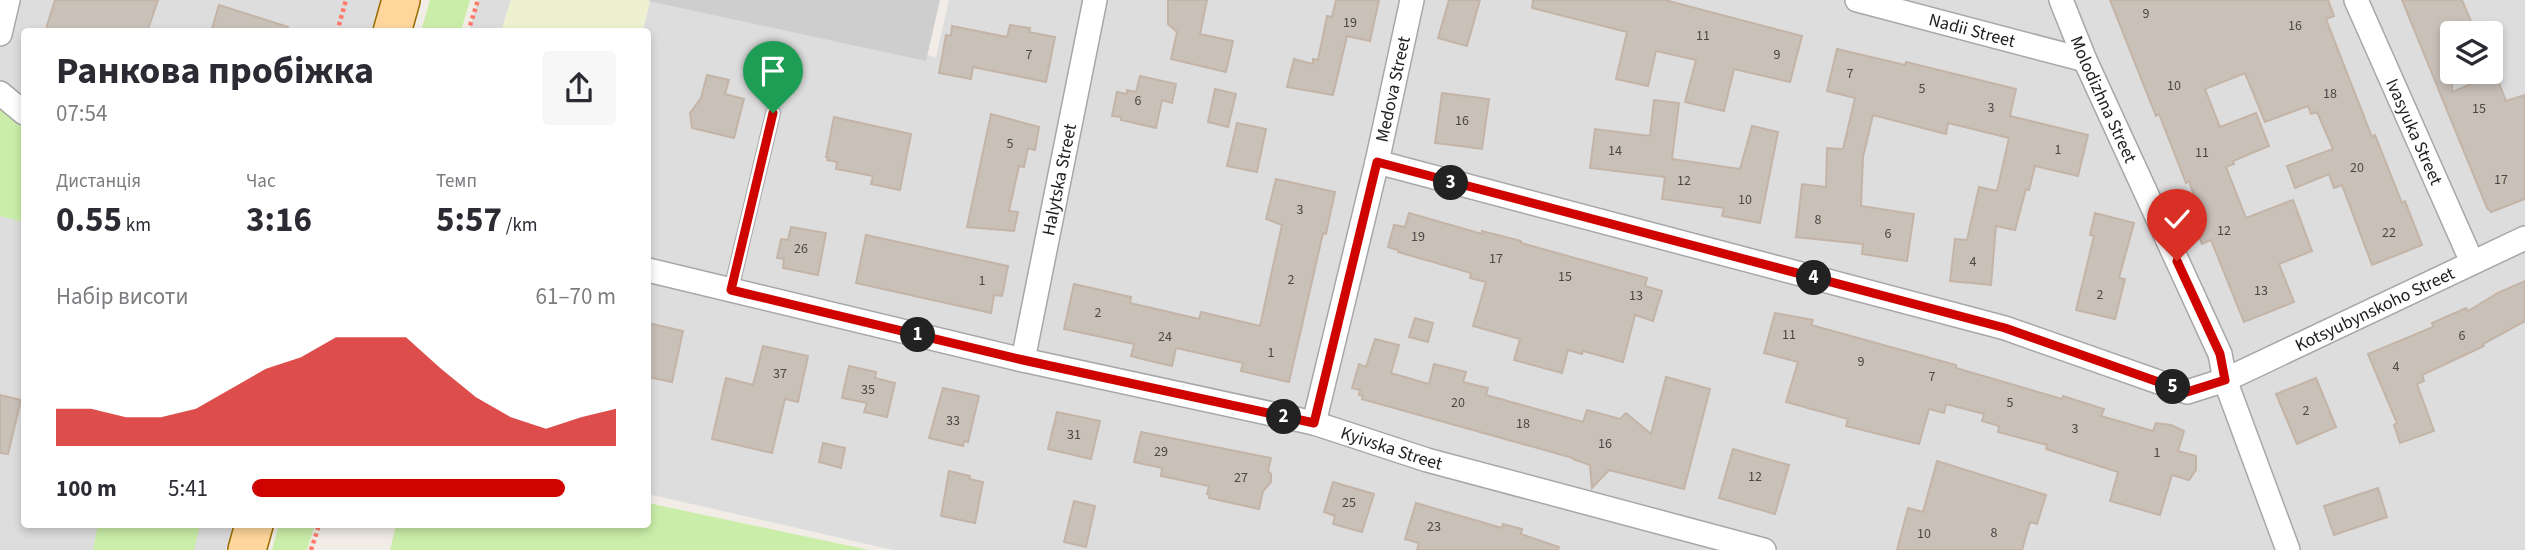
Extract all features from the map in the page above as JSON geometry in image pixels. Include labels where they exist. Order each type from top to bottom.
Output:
[{"type":"main road","points":[[393,28],[401,0]]},
{"type":"main road","points":[[247,550],[253,528]]},
{"type":"street","points":[[0,34],[8,0]]},
{"type":"street","name":"Halytska Street","points":[[1023,360],[1096,0]]},
{"type":"street","name":"Medova Street","points":[[1314,423],[1377,162],[1412,0]]},
{"type":"street","name":"Nadii Street","points":[[1857,0],[2085,60]]},
{"type":"street","name":"Molodizhna Street","points":[[2061,0],[2085,60],[2220,354],[2225,380],[2288,550]]},
{"type":"street","name":"Ivasyuka Street","points":[[2356,0],[2472,262]]},
{"type":"street","points":[[0,93],[21,110]]},
{"type":"street","name":"Kotsyubynskoho Street","points":[[1377,162],[2005,328],[2187,392],[2225,380],[2525,238]]},
{"type":"street","name":"Kyivska Street","points":[[651,271],[1023,360],[1314,423],[1427,460],[1764,550]]},
{"type":"lane","points":[[731,290],[773,113]]},
{"type":"path","points":[[338,28],[346,0]]},
{"type":"path","points":[[469,28],[478,0]]},
{"type":"path","points":[[312,550],[318,528]]},
{"type":"shaded area","points":[[0,0],[401,0],[393,28],[21,28],[21,528],[234,528],[226,550],[0,550]]},
{"type":"shaded area","points":[[478,0],[677,0],[936,57],[949,0],[2525,0],[2525,550],[893,550],[651,495],[651,28],[469,28]]},
{"type":"shaded area","points":[[644,0],[940,0],[926,61]]},
{"type":"green space","points":[[430,0],[470,0],[462,28],[422,28]]},
{"type":"green space","points":[[511,0],[650,1],[644,28],[502,28]]},
{"type":"green space","points":[[0,105],[21,121],[21,221],[0,216]]},
{"type":"green space","points":[[651,504],[869,550],[390,550],[395,528],[651,528]]},
{"type":"green space","points":[[97,528],[199,528],[194,550],[93,550]]},
{"type":"green space","points":[[278,528],[314,528],[307,550],[272,550]]},
{"type":"building","points":[[55,0],[158,0],[148,28],[46,28]]},
{"type":"building","points":[[1168,0],[1207,0],[1200,34],[1233,41],[1226,72],[1171,59],[1177,32],[1168,24]]},
{"type":"building","points":[[1336,0],[1379,0],[1370,41],[1347,36],[1333,95],[1287,87],[1294,59],[1313,64],[1313,59],[1318,60],[1327,16],[1332,17]]},
{"type":"building","points":[[1449,0],[1480,0],[1467,46],[1438,38]]},
{"type":"building","points":[[1533,0],[1665,0],[1802,36],[1790,82],[1734,69],[1724,111],[1685,102],[1696,60],[1656,51],[1648,86],[1616,79],[1627,32],[1532,8]]},
{"type":"building","points":[[2110,0],[2328,0],[2334,16],[2326,19],[2372,137],[2375,135],[2422,245],[2372,265],[2342,185],[2334,188],[2329,174],[2295,188],[2287,166],[2333,149],[2317,112],[2311,114],[2308,106],[2265,122],[2245,73],[2205,89],[2220,127],[2256,113],[2269,146],[2233,161],[2234,164],[2226,167],[2246,218],[2293,200],[2312,251],[2279,264],[2294,302],[2244,322],[2211,240],[2202,244],[2194,224],[2203,221],[2189,181],[2186,183],[2159,114],[2156,116]]},
{"type":"building","points":[[2402,0],[2462,0],[2471,21],[2440,21],[2440,84],[2452,84],[2452,92],[2472,84],[2499,84],[2506,101],[2525,95],[2525,199],[2491,212],[2487,208]]},
{"type":"building","points":[[219,5],[288,27],[288,28],[212,28]]},
{"type":"building","points":[[1010,25],[1030,28],[1029,32],[1055,37],[1046,82],[973,67],[971,79],[939,73],[946,35],[951,36],[952,26],[1007,37]]},
{"type":"building","points":[[1837,49],[1905,65],[1906,62],[2016,89],[2010,116],[2088,135],[2078,176],[2035,166],[2015,230],[1996,226],[1991,285],[1950,281],[1955,239],[1967,240],[1979,187],[1997,191],[2009,138],[1948,123],[1946,134],[1873,115],[1863,157],[1861,206],[1914,214],[1907,261],[1862,254],[1863,244],[1796,237],[1802,184],[1826,187],[1827,148],[1843,149],[1855,98],[1827,91]]},
{"type":"building","points":[[707,75],[729,80],[725,94],[744,99],[734,138],[692,128],[690,113],[701,98]]},
{"type":"building","points":[[1140,76],[1176,84],[1172,103],[1162,100],[1156,128],[1112,116],[1117,92],[1136,92]]},
{"type":"building","points":[[1215,89],[1236,94],[1228,127],[1208,122]]},
{"type":"building","points":[[1442,93],[1489,99],[1482,149],[1435,143]]},
{"type":"building","points":[[1654,100],[1679,103],[1672,159],[1740,169],[1752,126],[1778,132],[1760,223],[1722,216],[1724,208],[1662,199],[1665,177],[1590,168],[1595,129],[1650,136]]},
{"type":"building","points":[[991,114],[1039,127],[1035,150],[1028,148],[1024,167],[1019,166],[1009,211],[1018,212],[1014,231],[967,227]]},
{"type":"building","points":[[834,117],[911,134],[900,190],[871,184],[873,176],[836,169],[837,162],[827,160]]},
{"type":"building","points":[[1237,123],[1266,129],[1257,172],[1227,166]]},
{"type":"building","points":[[1276,179],[1335,192],[1289,382],[1241,371],[1243,363],[1176,348],[1172,366],[1146,360],[1131,356],[1134,344],[1064,329],[1074,284],[1131,297],[1130,303],[1199,319],[1201,312],[1260,326],[1282,225],[1266,219]]},
{"type":"building","points":[[1409,213],[1482,234],[1482,231],[1521,241],[1647,278],[1645,286],[1662,291],[1653,321],[1635,315],[1623,362],[1583,351],[1582,354],[1568,350],[1562,373],[1514,360],[1520,339],[1473,326],[1486,282],[1470,278],[1471,273],[1388,247],[1394,225],[1405,227]]},
{"type":"building","points":[[2095,213],[2134,223],[2119,278],[2125,279],[2115,319],[2076,310],[2094,236],[2090,235]]},
{"type":"building","points":[[791,227],[826,233],[818,275],[783,268],[784,259],[777,258],[781,239],[788,240]]},
{"type":"building","points":[[866,235],[1008,266],[1002,296],[994,295],[991,313],[856,283]]},
{"type":"building","points":[[2525,281],[2525,321],[2483,344],[2484,346],[2422,375],[2424,381],[2417,384],[2434,431],[2400,443],[2394,425],[2397,423],[2368,354],[2433,327],[2432,323],[2466,308],[2468,311]]},
{"type":"building","points":[[1775,313],[1813,320],[1811,325],[1956,365],[1956,368],[2062,399],[2063,396],[2104,409],[2101,416],[2153,431],[2156,423],[2171,425],[2184,431],[2178,451],[2196,456],[2196,470],[2189,480],[2172,475],[2160,515],[2110,501],[2118,472],[2046,449],[2047,445],[1998,432],[1999,426],[1982,421],[1984,414],[1946,404],[1944,413],[1929,409],[1919,444],[1846,426],[1848,419],[1786,402],[1798,362],[1764,353]]},
{"type":"building","points":[[1415,318],[1433,323],[1428,342],[1409,337]]},
{"type":"building","points":[[651,324],[683,331],[672,382],[651,378]]},
{"type":"building","points":[[1375,339],[1399,345],[1391,373],[1429,384],[1434,364],[1466,372],[1463,382],[1488,388],[1486,395],[1583,422],[1587,410],[1620,419],[1626,413],[1651,434],[1666,377],[1710,389],[1684,489],[1609,470],[1592,488],[1590,465],[1573,458],[1362,399],[1360,390],[1352,388],[1359,364],[1366,367]]},
{"type":"building","points":[[763,346],[808,356],[798,402],[785,399],[772,453],[712,439],[726,378],[753,385]]},
{"type":"building","points":[[849,366],[876,372],[875,378],[895,383],[887,417],[864,412],[867,403],[842,398]]},
{"type":"building","points":[[2316,378],[2336,427],[2297,444],[2276,394]]},
{"type":"building","points":[[943,388],[979,396],[968,442],[964,441],[963,446],[929,438]]},
{"type":"building","points":[[0,395],[21,400],[8,454],[0,453]]},
{"type":"building","points":[[1057,412],[1100,421],[1091,459],[1048,449]]},
{"type":"building","points":[[1141,432],[1271,458],[1268,471],[1271,474],[1271,482],[1263,491],[1259,509],[1209,498],[1209,486],[1161,476],[1162,468],[1134,462]]},
{"type":"building","points":[[823,443],[845,448],[841,468],[819,462]]},
{"type":"building","points":[[1733,449],[1789,465],[1775,514],[1719,498]]},
{"type":"building","points":[[1937,461],[2046,495],[2037,524],[2030,522],[2022,550],[1897,550],[1908,508],[1923,512]]},
{"type":"building","points":[[949,471],[983,482],[975,523],[941,516]]},
{"type":"building","points":[[1333,482],[1374,494],[1362,532],[1333,524],[1335,516],[1324,512]]},
{"type":"building","points":[[2378,488],[2387,517],[2334,535],[2324,506]]},
{"type":"building","points":[[1074,501],[1095,506],[1086,547],[1064,542]]},
{"type":"building","points":[[1416,503],[1502,528],[1503,524],[1522,529],[1521,534],[1559,547],[1558,550],[1417,550],[1419,543],[1405,539]]},
{"type":"route","points":[[773,113],[731,290],[1023,360],[1314,423],[1377,162],[2005,328],[2187,392],[2225,380],[2220,354],[2177,261]]}]
